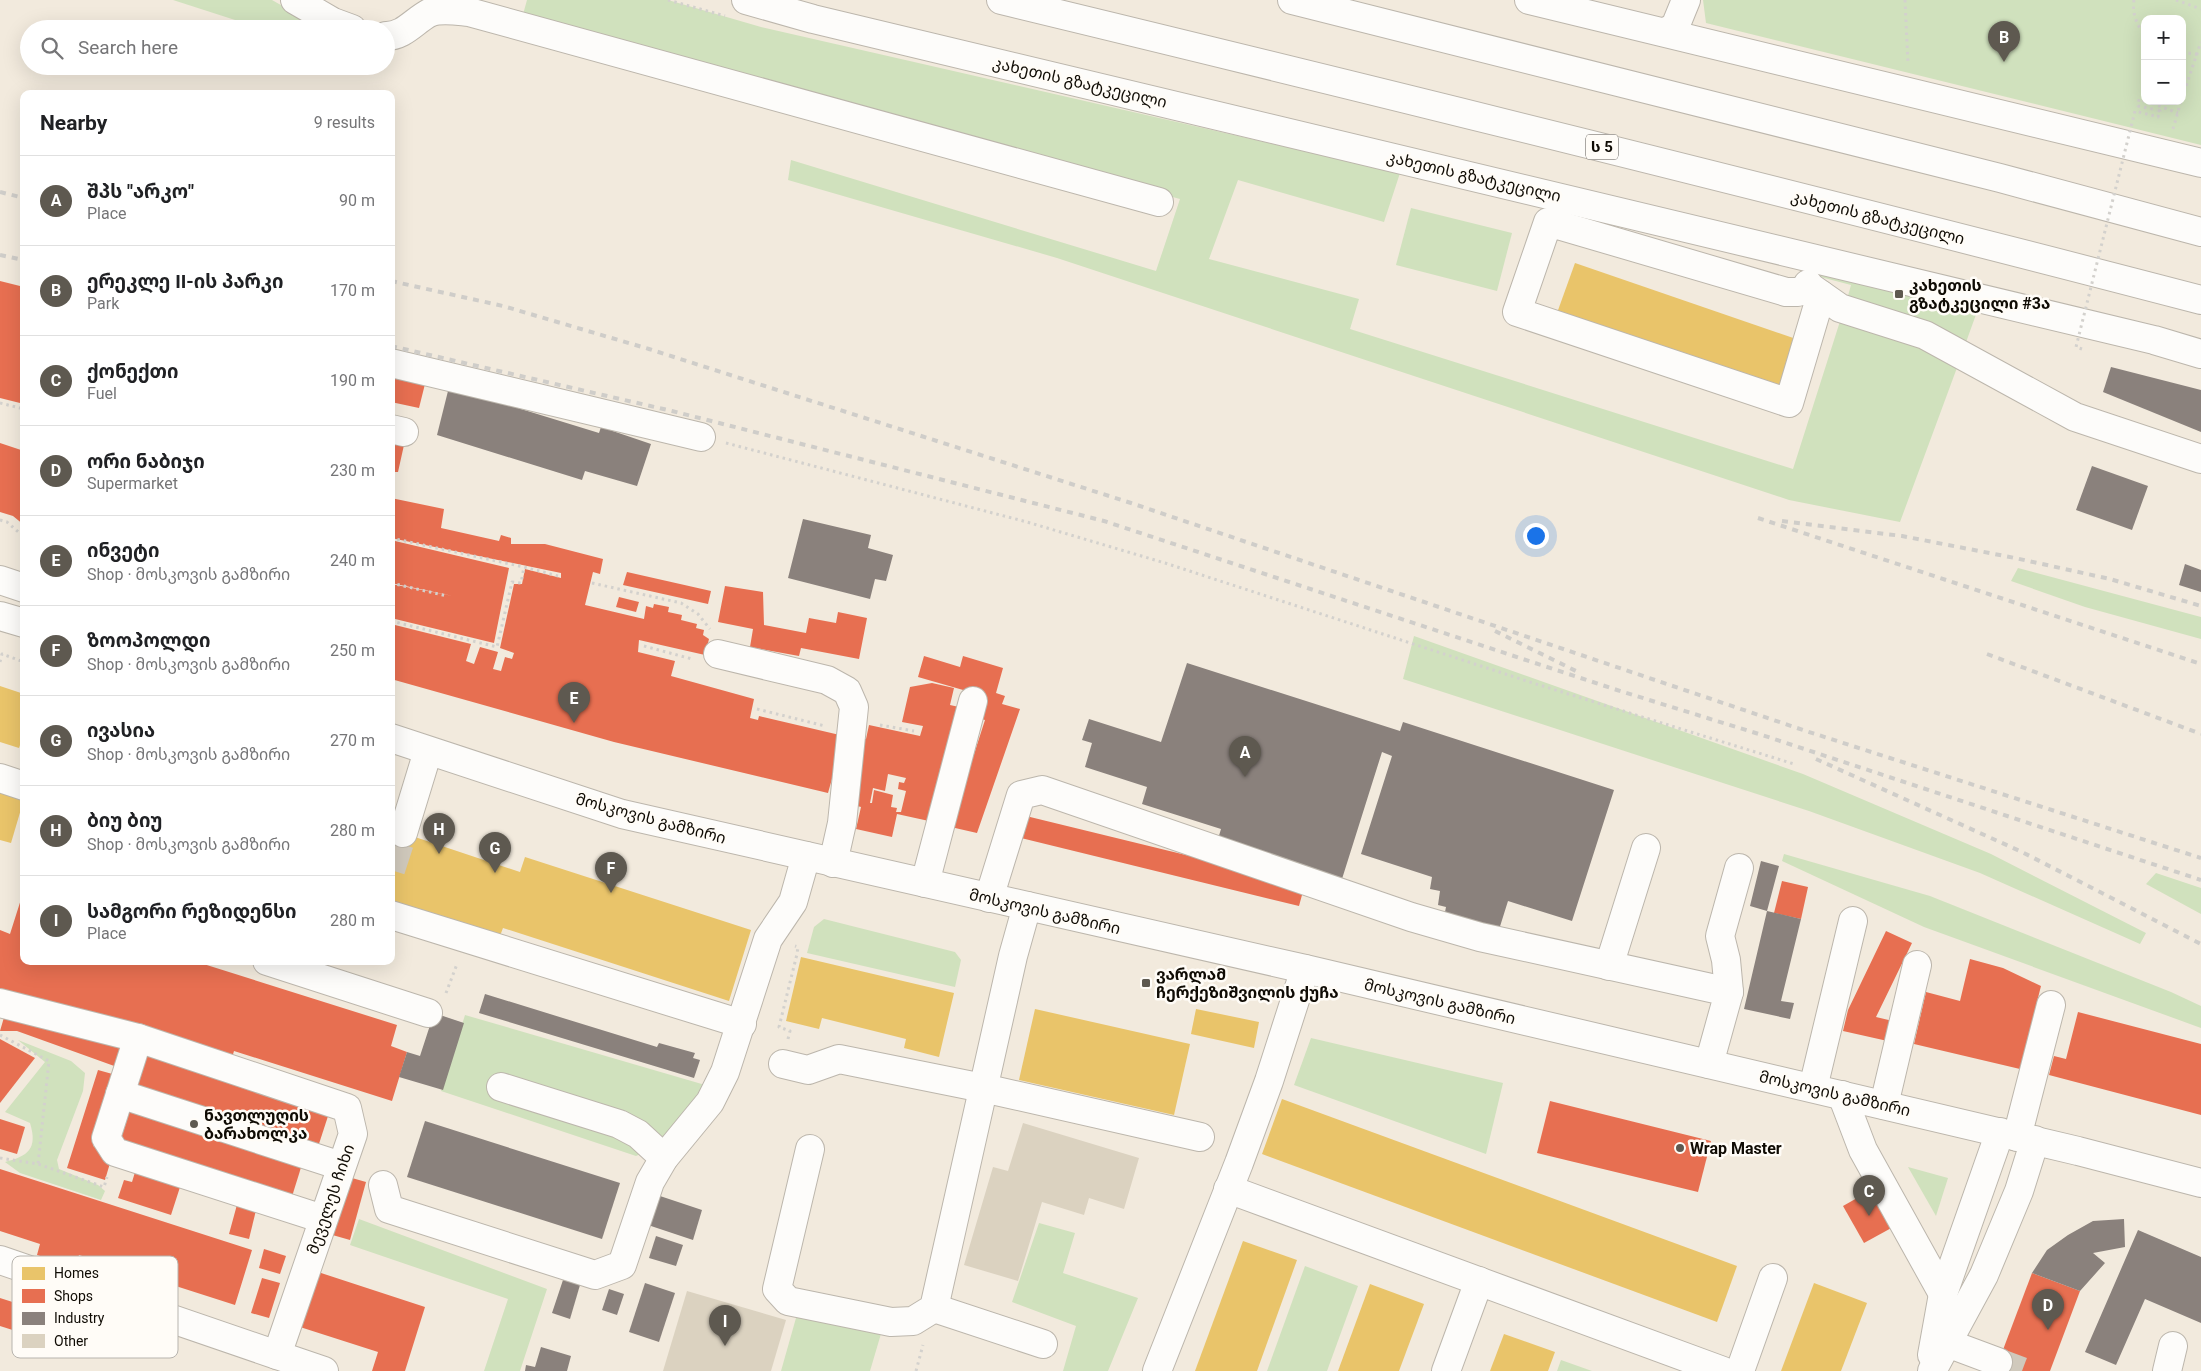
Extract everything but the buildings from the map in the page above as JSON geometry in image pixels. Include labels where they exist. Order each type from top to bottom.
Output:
[{"type":"main road","points":[[294,0],[329,20]]},
{"type":"main road","name":"კახეთის გზატკეცილი","points":[[746,0],[813,20],[1806,255],[2154,340],[2201,354]]},
{"type":"main road","name":"კახეთის გზატკეცილი","points":[[1001,0],[1413,100],[1937,231],[2201,300]]},
{"type":"main road","points":[[1292,0],[2000,178],[2201,232]]},
{"type":"main road","points":[[1529,0],[2201,163]]},
{"type":"main road","points":[[1665,32],[1675,27],[1686,0]]},
{"type":"main road","points":[[395,33],[410,28],[430,13],[449,10],[469,12],[1159,202]]},
{"type":"main road","points":[[1548,222],[1786,292],[1816,291],[1789,403],[1517,312],[1548,222]]},
{"type":"main road","points":[[1806,255],[1804,277],[1816,291],[1840,308],[1926,335],[2075,417],[2201,459]]},
{"type":"main road","points":[[395,364],[701,437]]},
{"type":"main road","points":[[0,580],[20,587]]},
{"type":"main road","points":[[0,616],[20,622]]},
{"type":"main road","points":[[718,654],[827,680],[847,691],[854,707],[842,823],[833,863]]},
{"type":"main road","points":[[925,883],[973,701]]},
{"type":"main road","name":"მოსკოვის გამზირი","points":[[395,739],[622,814],[1305,969],[2017,1136],[2201,1183]]},
{"type":"main road","points":[[403,833],[428,751]]},
{"type":"main road","points":[[0,778],[20,785]]},
{"type":"main road","points":[[989,898],[1021,795],[1042,790],[1411,917],[1480,937],[1729,992]]},
{"type":"main road","points":[[1609,966],[1646,848]]},
{"type":"main road","points":[[383,1184],[389,1209],[595,1275],[622,1265],[650,1182],[664,1158],[710,1102],[725,1072],[768,939],[793,902],[806,856]]},
{"type":"main road","points":[[1709,1064],[1729,992],[1726,960],[1720,936],[1739,868]]},
{"type":"main road","points":[[810,1149],[776,1289],[788,1301],[891,1322],[914,1321],[934,1308],[1013,956],[1027,906]]},
{"type":"main road","points":[[395,916],[466,940],[742,1024]]},
{"type":"main road","points":[[1813,1088],[1853,921]]},
{"type":"main road","points":[[294,965],[341,972],[428,1013]]},
{"type":"main road","points":[[1884,1105],[1917,965]]},
{"type":"main road","points":[[1157,1371],[1269,1081],[1305,969]]},
{"type":"main road","name":"მეველეს ჩიხი","points":[[0,1003],[138,1038],[347,1108],[353,1134],[277,1355]]},
{"type":"main road","points":[[1930,1371],[1943,1294],[2017,1136],[2051,1005]]},
{"type":"main road","points":[[138,1038],[106,1138],[115,1152],[323,1220]]},
{"type":"main road","points":[[783,1064],[808,1070],[839,1059],[983,1088],[1200,1137]]},
{"type":"main road","points":[[501,1087],[620,1124],[638,1134],[664,1158]]},
{"type":"main road","points":[[120,1094],[341,1166]]},
{"type":"main road","points":[[1842,1095],[1863,1150],[1943,1294]]},
{"type":"main road","points":[[1930,1371],[1988,1266],[2020,1191],[2017,1136]]},
{"type":"main road","points":[[1228,1189],[1723,1371]]},
{"type":"main road","points":[[0,1260],[12,1264]]},
{"type":"main road","points":[[1740,1371],[1773,1278]]},
{"type":"main road","points":[[1446,1371],[1479,1281]]},
{"type":"main road","points":[[934,1308],[1043,1344]]},
{"type":"main road","points":[[178,1321],[324,1371]]},
{"type":"main road","points":[[1947,1343],[1998,1362]]},
{"type":"path","points":[[1905,0],[1910,92]]},
{"type":"path","points":[[2134,0],[2133,9],[2141,30]]},
{"type":"path","points":[[2176,0],[2201,9]]},
{"type":"path","points":[[2186,87],[2201,42]]},
{"type":"path","points":[[2186,53],[2201,55]]},
{"type":"path","points":[[2082,349],[2076,347],[2135,111],[2158,117],[2160,111],[2138,106],[2139,99],[2141,100]]},
{"type":"path","points":[[2156,105],[2178,113]]},
{"type":"path","points":[[2172,130],[2180,105]]},
{"type":"path","points":[[0,403],[20,408]]},
{"type":"path","points":[[701,437],[1027,522],[1165,563],[1524,680],[1794,764]]},
{"type":"path","points":[[0,520],[7,522],[20,533]]},
{"type":"path","points":[[395,539],[558,576]]},
{"type":"path","points":[[395,622],[497,647],[512,582],[521,583],[524,567]]},
{"type":"path","points":[[592,583],[681,603],[698,614],[709,625],[718,654],[715,661],[706,662],[644,646]]},
{"type":"path","points":[[395,584],[447,596]]},
{"type":"path","points":[[0,662],[2,654],[20,661]]},
{"type":"path","points":[[757,710],[852,726],[914,731]]},
{"type":"path","points":[[768,939],[798,947],[778,1027],[790,1031],[783,1064]]},
{"type":"path","points":[[428,1013],[440,1011],[466,940]]},
{"type":"path","points":[[0,1035],[49,1061],[38,1164]]},
{"type":"path","points":[[0,1158],[38,1164],[104,1187],[115,1152]]},
{"type":"green space","points":[[173,0],[272,0],[307,20],[235,20]]},
{"type":"green space","points":[[527,0],[668,0],[761,27],[1400,173],[1384,222],[1238,180],[1209,259],[1359,299],[1350,329],[1793,469],[1842,315],[1926,344],[1958,365],[1900,522],[1789,500],[1057,258],[788,180],[791,160],[1156,271],[1180,199],[522,18]]},
{"type":"green space","points":[[1703,0],[2201,0],[2201,145],[1706,23]]},
{"type":"green space","points":[[1411,208],[1512,233],[1497,291],[1396,265]]},
{"type":"green space","points":[[1824,272],[1978,309],[1965,345],[1937,326],[1846,303],[1851,285],[1813,275]]},
{"type":"green space","points":[[2018,568],[2201,617],[2201,639],[2085,607],[2011,581]]},
{"type":"green space","points":[[1414,636],[1803,774],[1991,854],[2146,933],[2140,944],[1980,873],[1809,811],[1403,679]]},
{"type":"green space","points":[[1784,854],[1930,896],[2171,992],[2201,1006],[2201,1028],[1924,927],[1782,861]]},
{"type":"green space","points":[[2156,873],[2201,888],[2201,914],[2146,884]]},
{"type":"green space","points":[[824,919],[955,952],[961,960],[955,987],[807,953],[814,927]]},
{"type":"green space","points":[[465,1015],[712,1087],[663,1144],[636,1156],[441,1091]]},
{"type":"green space","points":[[1311,1038],[1503,1083],[1486,1154],[1294,1085]]},
{"type":"green space","points":[[18,1040],[71,1061],[85,1073],[83,1091],[57,1160],[59,1169],[98,1185],[105,1191],[101,1200],[20,1173],[5,1162],[25,1154],[32,1145],[33,1139],[30,1123],[5,1112],[45,1062]]},
{"type":"green space","points":[[1908,1167],[1948,1178],[1936,1216]]},
{"type":"green space","points":[[359,1219],[547,1289],[520,1371],[484,1371],[508,1299],[350,1245]]},
{"type":"green space","points":[[1039,1223],[1075,1233],[1063,1273],[1138,1298],[1108,1371],[1063,1371],[1076,1326],[1012,1302]]},
{"type":"green space","points":[[1305,1266],[1358,1286],[1327,1371],[1267,1371]]},
{"type":"green space","points":[[819,1316],[883,1327],[870,1371],[781,1371],[796,1318]]},
{"type":"green space","points":[[1561,1360],[1592,1371],[1557,1371]]},
{"type":"tunnel","points":[[395,858],[403,833]]},
{"type":"tunnel","points":[[1998,1362],[2022,1371]]},
{"type":"railway","points":[[0,192],[20,197]]},
{"type":"railway","points":[[0,255],[20,259]]},
{"type":"railway","points":[[395,282],[503,306],[649,349],[1131,503],[1806,731],[2201,858]]},
{"type":"railway","points":[[395,347],[672,411],[1104,521],[2201,880]]},
{"type":"railway","points":[[1758,518],[2201,664]]},
{"type":"railway","points":[[1782,521],[1902,536],[2015,558],[2110,579],[2201,606]]},
{"type":"railway","points":[[1495,631],[1578,672]]},
{"type":"railway","points":[[1987,654],[2201,734]]},
{"type":"railway","points":[[1816,759],[2022,852],[2201,944]]},
{"type":"place","name":"ერეკლე II-ის პარკი","points":[[2004,62]]},
{"type":"place","name":"კახეთის გზატკეცილი #3ა","points":[[1899,294]]},
{"type":"place","name":"ინვეტი","points":[[574,723]]},
{"type":"place","name":"შპს \"არკო\"","points":[[1245,777]]},
{"type":"place","name":"ბიუ ბიუ","points":[[439,854]]},
{"type":"place","name":"ივასია","points":[[495,873]]},
{"type":"place","name":"ზოოპოლდი","points":[[611,893]]},
{"type":"place","name":"ვარლამ ჩერქეზიშვილის ქუჩა","points":[[1146,983]]},
{"type":"place","name":"ნავთლუღის ბარახოლკა","points":[[194,1124]]},
{"type":"place","name":"Wrap Master","points":[[1680,1148]]},
{"type":"place","name":"ქონექთი","points":[[1869,1216]]},
{"type":"place","name":"ორი ნაბიჯი","points":[[2048,1330]]},
{"type":"place","name":"სამგორი რეზიდენსი","points":[[725,1346]]}]
